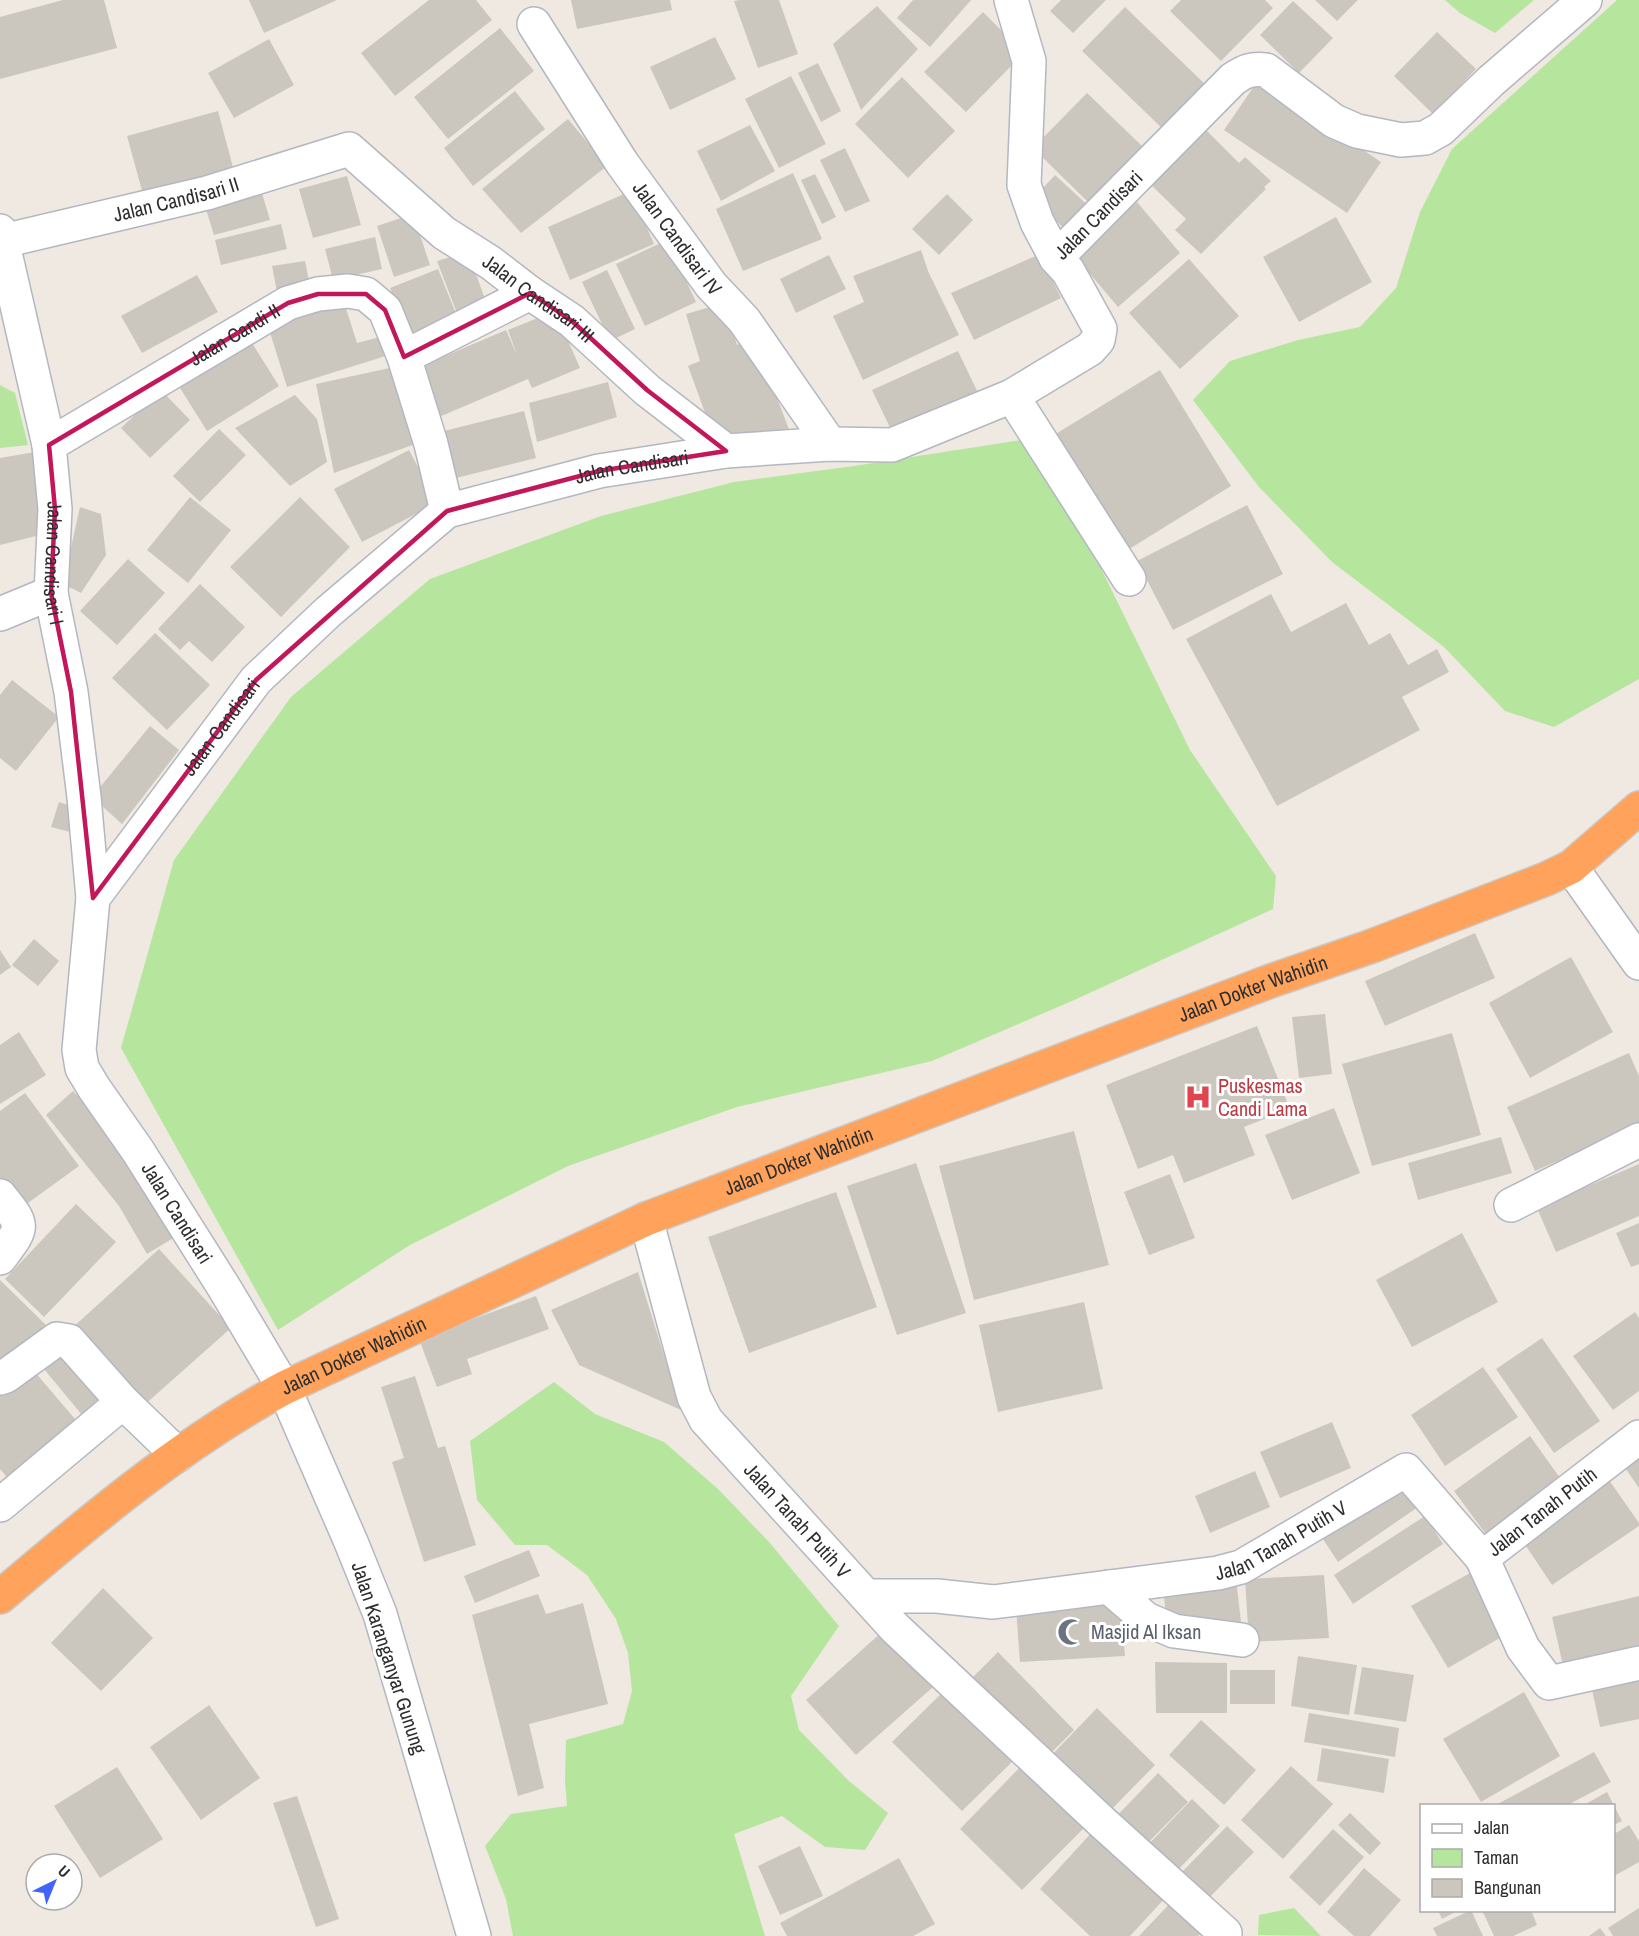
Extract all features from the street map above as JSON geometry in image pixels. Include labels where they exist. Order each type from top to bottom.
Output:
[{"type":"highway","name":"Jalan Dokter Wahidin","points":[[0,1597],[53,1551],[178,1455],[234,1417],[284,1388],[646,1219],[1268,982],[1546,879],[1571,867],[1639,808]]},
{"type":"street","points":[[1011,0],[1029,61],[1024,185],[1037,222],[1056,258]]},
{"type":"street","name":"Jalan Candisari","points":[[284,1388],[138,1151],[94,1088],[82,1068],[79,1050],[93,898],[256,680],[328,612],[447,511],[599,471],[726,452],[830,444],[892,445],[1012,396],[1090,349],[1098,340],[1100,329],[1068,271],[1056,258],[1233,79],[1246,70],[1255,68],[1266,70],[1334,121],[1358,131],[1401,140],[1425,138],[1441,129],[1491,81],[1585,0]]},
{"type":"street","name":"Jalan Candisari IV","points":[[534,24],[622,163],[711,285],[744,320],[830,444]]},
{"type":"street","name":"Jalan Candisari II","points":[[2,236],[207,193],[349,149]]},
{"type":"street","name":"Jalan Candisari III","points":[[349,149],[444,233],[491,263],[572,321],[647,390],[726,452]]},
{"type":"street","name":"Jalan Candisari I","points":[[2,236],[49,445],[55,509],[51,593],[71,692],[84,796],[93,898]]},
{"type":"street","name":"Jalan Candi II","points":[[49,445],[288,303],[318,294],[348,291],[366,294],[386,310],[404,357],[431,444],[447,511]]},
{"type":"street","points":[[404,357],[530,293]]},
{"type":"street","points":[[1012,396],[1129,579]]},
{"type":"street","points":[[0,614],[51,593]]},
{"type":"street","points":[[1571,867],[1639,963]]},
{"type":"street","points":[[1511,1205],[1639,1140]]},
{"type":"street","points":[[0,1196],[18,1218],[20,1228],[0,1258]]},
{"type":"street","name":"Jalan Tanah Putih V","points":[[646,1219],[694,1397],[700,1410],[706,1420],[867,1596],[937,1596],[993,1602],[1218,1573],[1241,1567],[1406,1470]]},
{"type":"street","points":[[0,1378],[6,1377],[57,1338],[69,1341],[123,1402],[178,1455]]},
{"type":"street","name":"Jalan Karanganyar Gunung","points":[[284,1388],[380,1614],[474,1936]]},
{"type":"street","points":[[0,1505],[123,1402]]},
{"type":"street","name":"Jalan Tanah Putih","points":[[1406,1470],[1482,1558],[1639,1437]]},
{"type":"street","points":[[1482,1558],[1523,1648],[1549,1683],[1639,1663]]},
{"type":"street","points":[[1109,1587],[1146,1619],[1174,1631],[1242,1640]]},
{"type":"street","points":[[867,1596],[895,1628],[1102,1822],[1225,1932]]},
{"type":"highlighted area","points":[[530,293],[572,321],[647,390],[726,451],[599,471],[447,511],[256,680],[93,898],[71,692],[51,593],[55,509],[49,445],[288,303],[318,294],[366,294],[385,310],[404,357]]},
{"type":"green space","points":[[1445,0],[1534,0],[1495,33],[1460,13]]},
{"type":"green space","points":[[1617,0],[1639,0],[1639,679],[1554,727],[1505,711],[1444,647],[1332,562],[1259,487],[1193,400],[1230,361],[1298,340],[1360,327],[1396,288],[1420,212],[1452,149]]},
{"type":"green space","points":[[0,385],[15,393],[28,445],[0,448]]},
{"type":"green space","points":[[1022,440],[1091,548],[1190,750],[1276,876],[1273,909],[1072,1001],[932,1061],[737,1107],[568,1166],[410,1245],[278,1330],[121,1048],[174,860],[291,697],[430,579],[601,516],[734,482]]},
{"type":"green space","points":[[554,1382],[595,1414],[664,1442],[718,1489],[769,1542],[839,1626],[791,1696],[799,1730],[849,1781],[888,1813],[865,1850],[825,1847],[782,1816],[734,1834],[765,1936],[513,1936],[506,1899],[485,1846],[511,1814],[567,1806],[566,1740],[623,1724],[632,1691],[628,1653],[616,1619],[587,1575],[547,1545],[515,1545],[477,1500],[470,1441]]},
{"type":"green space","points":[[1294,1908],[1321,1936],[1258,1935],[1259,1915]]},
{"type":"building","points":[[63,0],[104,0],[117,48],[0,79],[0,17]]},
{"type":"building","points":[[249,0],[337,0],[264,33]]},
{"type":"building","points":[[429,0],[476,0],[492,20],[395,96],[361,53]]},
{"type":"building","points":[[571,0],[670,0],[672,10],[577,29]]},
{"type":"building","points":[[779,0],[798,54],[758,68],[734,1]]},
{"type":"building","points":[[913,0],[971,0],[930,47],[897,18]]},
{"type":"building","points":[[1061,0],[1106,0],[1073,33],[1050,11]]},
{"type":"building","points":[[1181,0],[1265,0],[1273,8],[1221,61],[1170,11]]},
{"type":"building","points":[[1315,0],[1358,0],[1337,21]]},
{"type":"building","points":[[1293,1],[1333,38],[1299,73],[1260,35]]},
{"type":"building","points":[[877,6],[918,49],[861,110],[833,44]]},
{"type":"building","points":[[1125,7],[1208,87],[1165,131],[1082,51]]},
{"type":"building","points":[[983,12],[1024,53],[966,112],[924,72]]},
{"type":"building","points":[[500,28],[534,71],[448,139],[414,97]]},
{"type":"building","points":[[1437,32],[1476,69],[1433,114],[1394,76]]},
{"type":"building","points":[[715,37],[736,79],[670,110],[650,67]]},
{"type":"building","points":[[269,39],[294,85],[234,118],[208,73]]},
{"type":"building","points":[[818,63],[841,111],[821,122],[798,73]]},
{"type":"building","points":[[791,76],[826,144],[779,168],[745,99]]},
{"type":"building","points":[[902,77],[955,131],[908,178],[855,124]]},
{"type":"building","points":[[1259,79],[1381,162],[1347,213],[1224,130]]},
{"type":"building","points":[[515,91],[545,129],[473,186],[444,148]]},
{"type":"building","points":[[1087,93],[1142,146],[1088,202],[1033,148]]},
{"type":"building","points":[[218,111],[235,175],[144,198],[127,136]]},
{"type":"building","points":[[568,119],[607,166],[521,233],[482,189]]},
{"type":"building","points":[[1198,122],[1239,163],[1245,157],[1271,181],[1264,187],[1266,189],[1201,254],[1175,230],[1186,219],[1144,178]]},
{"type":"building","points":[[750,125],[775,171],[721,201],[697,151]]},
{"type":"building","points":[[845,148],[870,201],[845,212],[820,160]]},
{"type":"building","points":[[793,173],[822,239],[743,271],[716,209]]},
{"type":"building","points":[[815,174],[836,217],[822,224],[801,180]]},
{"type":"building","points":[[1055,175],[1094,211],[1072,236],[1033,199]]},
{"type":"building","points":[[347,176],[361,225],[313,238],[299,189]]},
{"type":"building","points":[[259,183],[270,220],[214,235],[203,200]]},
{"type":"building","points":[[631,191],[654,244],[570,280],[548,227]]},
{"type":"building","points":[[947,194],[973,220],[939,255],[912,229]]},
{"type":"building","points":[[1137,202],[1180,253],[1118,307],[1075,256]]},
{"type":"building","points":[[413,214],[430,265],[394,277],[377,226]]},
{"type":"building","points":[[1336,217],[1372,282],[1299,322],[1263,257]]},
{"type":"building","points":[[281,224],[287,249],[221,265],[215,240]]},
{"type":"building","points":[[375,237],[382,269],[333,280],[325,249]]},
{"type":"building","points":[[667,240],[696,302],[645,326],[616,264]]},
{"type":"building","points":[[921,250],[928,271],[959,335],[863,380],[833,316],[864,302],[853,276]]},
{"type":"building","points":[[468,252],[489,310],[460,321],[437,261]]},
{"type":"building","points":[[1040,254],[1061,298],[974,340],[951,293]]},
{"type":"building","points":[[829,255],[846,289],[796,313],[780,279]]},
{"type":"building","points":[[1189,259],[1239,316],[1180,369],[1129,313]]},
{"type":"building","points":[[305,261],[310,286],[277,292],[272,266]]},
{"type":"building","points":[[438,269],[459,321],[412,340],[390,288]]},
{"type":"building","points":[[607,270],[635,329],[610,341],[582,282]]},
{"type":"building","points":[[197,275],[218,312],[142,353],[121,316]]},
{"type":"building","points":[[344,302],[357,343],[384,336],[392,354],[287,387],[268,326]]},
{"type":"building","points":[[724,303],[737,345],[754,338],[790,432],[716,443],[688,366],[700,361],[686,314]]},
{"type":"building","points":[[555,311],[580,368],[532,388],[528,379],[432,420],[410,371],[506,330],[517,355],[508,330]]},
{"type":"building","points":[[252,343],[279,386],[207,431],[180,388]]},
{"type":"building","points":[[958,351],[980,397],[895,438],[872,390]]},
{"type":"building","points":[[399,366],[421,442],[334,473],[316,384]]},
{"type":"building","points":[[1160,370],[1231,486],[1126,551],[1054,435]]},
{"type":"building","points":[[608,382],[617,417],[537,442],[529,403]]},
{"type":"building","points":[[161,390],[190,420],[150,458],[121,428]]},
{"type":"building","points":[[295,395],[317,419],[327,462],[290,486],[235,428]]},
{"type":"building","points":[[524,411],[536,458],[448,480],[436,433]]},
{"type":"building","points":[[219,429],[246,455],[200,502],[173,476]]},
{"type":"building","points":[[409,450],[437,503],[362,542],[334,489]]},
{"type":"building","points":[[35,452],[48,533],[0,545],[0,458]]},
{"type":"building","points":[[190,497],[231,530],[188,583],[147,550]]},
{"type":"building","points":[[300,497],[350,547],[281,617],[230,567]]},
{"type":"building","points":[[1247,505],[1283,574],[1173,630],[1137,561]]},
{"type":"building","points":[[80,507],[101,514],[106,555],[81,593],[63,584]]},
{"type":"building","points":[[128,559],[165,593],[117,645],[80,611]]},
{"type":"building","points":[[200,584],[245,627],[212,662],[189,641],[180,650],[158,629]]},
{"type":"building","points":[[1271,594],[1291,632],[1346,603],[1369,645],[1390,633],[1408,665],[1437,649],[1449,672],[1402,697],[1420,730],[1277,806],[1186,639]]},
{"type":"building","points":[[155,633],[210,685],[167,730],[112,678]]},
{"type":"building","points":[[12,680],[59,717],[16,771],[0,758],[0,695]]},
{"type":"building","points":[[150,726],[179,750],[122,824],[92,797]]},
{"type":"building","points":[[59,802],[77,808],[70,832],[51,827]]},
{"type":"building","points":[[1475,933],[1495,978],[1385,1026],[1365,981]]},
{"type":"building","points":[[34,939],[59,961],[38,986],[12,965]]},
{"type":"building","points":[[0,950],[11,967],[0,975]]},
{"type":"building","points":[[1571,957],[1613,1032],[1530,1078],[1489,1003]]},
{"type":"building","points":[[1325,1014],[1332,1074],[1299,1078],[1292,1017]]},
{"type":"building","name":"Puskesmas Candi Lama","points":[[1257,1026],[1290,1109],[1244,1127],[1255,1155],[1184,1183],[1173,1155],[1138,1169],[1106,1085]]},
{"type":"building","points":[[19,1032],[46,1075],[0,1104],[0,1045]]},
{"type":"building","points":[[1452,1033],[1481,1135],[1372,1166],[1342,1064]]},
{"type":"building","points":[[1629,1053],[1639,1076],[1639,1125],[1535,1171],[1507,1107]]},
{"type":"building","points":[[73,1091],[117,1137],[180,1234],[147,1254],[119,1206],[46,1115]]},
{"type":"building","points":[[25,1093],[79,1166],[21,1208],[0,1180],[0,1111]]},
{"type":"building","points":[[1334,1108],[1360,1173],[1292,1200],[1265,1135]]},
{"type":"building","points":[[1074,1131],[1109,1265],[974,1300],[939,1166]]},
{"type":"building","points":[[1501,1137],[1512,1173],[1418,1200],[1408,1163]]},
{"type":"building","points":[[916,1163],[966,1313],[897,1335],[847,1186]]},
{"type":"building","points":[[1639,1164],[1639,1216],[1556,1252],[1537,1208]]},
{"type":"building","points":[[1170,1174],[1195,1238],[1149,1255],[1124,1192]]},
{"type":"building","points":[[836,1192],[877,1307],[749,1353],[708,1237]]},
{"type":"building","points":[[76,1204],[116,1242],[44,1317],[5,1279]]},
{"type":"building","points":[[1639,1223],[1639,1264],[1631,1267],[1616,1233]]},
{"type":"building","points":[[1462,1233],[1498,1302],[1412,1347],[1376,1280]]},
{"type":"building","points":[[159,1249],[231,1328],[142,1407],[71,1329]]},
{"type":"building","points":[[638,1272],[681,1410],[579,1365],[551,1310]]},
{"type":"building","points":[[0,1280],[46,1325],[0,1371]]},
{"type":"building","points":[[536,1296],[549,1329],[467,1359],[472,1374],[437,1387],[419,1339]]},
{"type":"building","points":[[1084,1302],[1103,1389],[998,1412],[979,1325]]},
{"type":"building","points":[[1635,1312],[1639,1318],[1639,1391],[1613,1410],[1573,1356]]},
{"type":"building","points":[[1542,1338],[1600,1421],[1554,1453],[1496,1369]]},
{"type":"building","points":[[65,1341],[114,1399],[87,1421],[39,1363]]},
{"type":"building","points":[[28,1364],[81,1426],[12,1483],[0,1469],[0,1387]]},
{"type":"building","points":[[1483,1367],[1518,1417],[1445,1466],[1411,1415]]},
{"type":"building","points":[[415,1376],[438,1448],[445,1446],[476,1545],[424,1562],[392,1462],[404,1458],[381,1387]]},
{"type":"building","points":[[1332,1422],[1351,1468],[1280,1498],[1260,1452]]},
{"type":"building","points":[[1530,1436],[1563,1482],[1488,1537],[1454,1491]]},
{"type":"building","points":[[1639,1442],[1639,1488],[1617,1456]]},
{"type":"building","points":[[1255,1471],[1270,1507],[1210,1533],[1195,1496]]},
{"type":"building","points":[[1399,1479],[1418,1507],[1338,1562],[1319,1533]]},
{"type":"building","points":[[1609,1480],[1639,1526],[1552,1585],[1522,1540]]},
{"type":"building","points":[[1425,1516],[1443,1544],[1353,1604],[1334,1575]]},
{"type":"building","points":[[529,1550],[540,1576],[475,1603],[464,1576]]},
{"type":"building","points":[[1470,1573],[1505,1635],[1448,1668],[1411,1606]]},
{"type":"building","points":[[1324,1575],[1329,1638],[1249,1642],[1245,1579]]},
{"type":"building","points":[[1236,1579],[1241,1622],[1167,1628],[1163,1586]]},
{"type":"building","points":[[103,1588],[153,1638],[101,1691],[51,1643]]},
{"type":"building","points":[[538,1594],[546,1614],[583,1603],[608,1704],[529,1724],[544,1788],[518,1796],[472,1615]]},
{"type":"building","points":[[1639,1596],[1639,1656],[1565,1674],[1552,1617]]},
{"type":"building","name":"Masjid Al Iksan","points":[[1121,1602],[1125,1656],[1020,1662],[1016,1608]]},
{"type":"building","points":[[883,1631],[933,1687],[856,1755],[806,1700]]},
{"type":"building","points":[[998,1652],[1074,1730],[1042,1762],[966,1684]]},
{"type":"building","points":[[1298,1656],[1357,1665],[1349,1715],[1291,1706]]},
{"type":"building","points":[[1155,1662],[1227,1663],[1227,1713],[1156,1713]]},
{"type":"building","points":[[1362,1667],[1414,1675],[1406,1722],[1354,1714]]},
{"type":"building","points":[[1230,1670],[1275,1670],[1275,1704],[1230,1704]]},
{"type":"building","points":[[1639,1670],[1639,1719],[1600,1727],[1590,1680]]},
{"type":"building","points":[[944,1691],[1013,1761],[962,1811],[892,1742]]},
{"type":"building","points":[[1524,1692],[1560,1756],[1481,1802],[1443,1739]]},
{"type":"building","points":[[209,1705],[260,1778],[201,1820],[150,1747]]},
{"type":"building","points":[[1097,1708],[1155,1765],[1104,1817],[1046,1761]]},
{"type":"building","points":[[1309,1713],[1399,1728],[1395,1757],[1304,1742]]},
{"type":"building","points":[[1201,1720],[1256,1770],[1224,1805],[1169,1755]]},
{"type":"building","points":[[1322,1748],[1389,1759],[1384,1793],[1317,1781]]},
{"type":"building","points":[[1594,1752],[1611,1782],[1570,1804],[1498,1804]]},
{"type":"building","points":[[1024,1763],[1087,1825],[1022,1890],[960,1829]]},
{"type":"building","points":[[1291,1766],[1333,1804],[1283,1859],[1241,1820]]},
{"type":"building","points":[[117,1767],[163,1839],[100,1878],[54,1806]]},
{"type":"building","points":[[1158,1773],[1188,1802],[1141,1850],[1112,1821]]},
{"type":"building","points":[[1607,1792],[1613,1804],[1586,1804]]},
{"type":"building","points":[[297,1796],[339,1919],[316,1927],[273,1803]]},
{"type":"building","points":[[1192,1799],[1220,1826],[1173,1875],[1145,1848]]},
{"type":"building","points":[[1615,1807],[1622,1821],[1615,1824]]},
{"type":"building","points":[[1350,1813],[1381,1843],[1370,1855],[1338,1825]]},
{"type":"building","points":[[1629,1825],[1639,1841],[1639,1862],[1615,1875],[1615,1833]]},
{"type":"building","points":[[1227,1826],[1254,1852],[1206,1901],[1179,1875]]},
{"type":"building","points":[[1333,1829],[1364,1857],[1320,1906],[1289,1877]]},
{"type":"building","points":[[1094,1830],[1166,1897],[1130,1936],[1090,1936],[1040,1889]]},
{"type":"building","points":[[800,1846],[823,1896],[780,1915],[758,1866]]},
{"type":"building","points":[[899,1858],[935,1924],[913,1936],[787,1936],[780,1923]]},
{"type":"building","points":[[1364,1868],[1401,1900],[1370,1936],[1354,1936],[1327,1912]]},
{"type":"building","points":[[1177,1896],[1209,1925],[1198,1936],[1139,1936]]},
{"type":"building","points":[[1639,1908],[1639,1936],[1613,1936],[1608,1928]]},
{"type":"building","points":[[1439,1912],[1455,1912],[1442,1919]]},
{"type":"building","points":[[1467,1912],[1472,1912],[1483,1936],[1437,1936],[1433,1928]]},
{"type":"building","points":[[1483,1912],[1532,1912],[1537,1925],[1513,1936],[1494,1936]]},
{"type":"building","points":[[1600,1928],[1606,1936],[1589,1936]]},
{"type":"place","name":"Puskesmas Candi Lama","points":[[1198,1097]]},
{"type":"place","name":"Masjid Al Iksan","points":[[1071,1632]]}]
